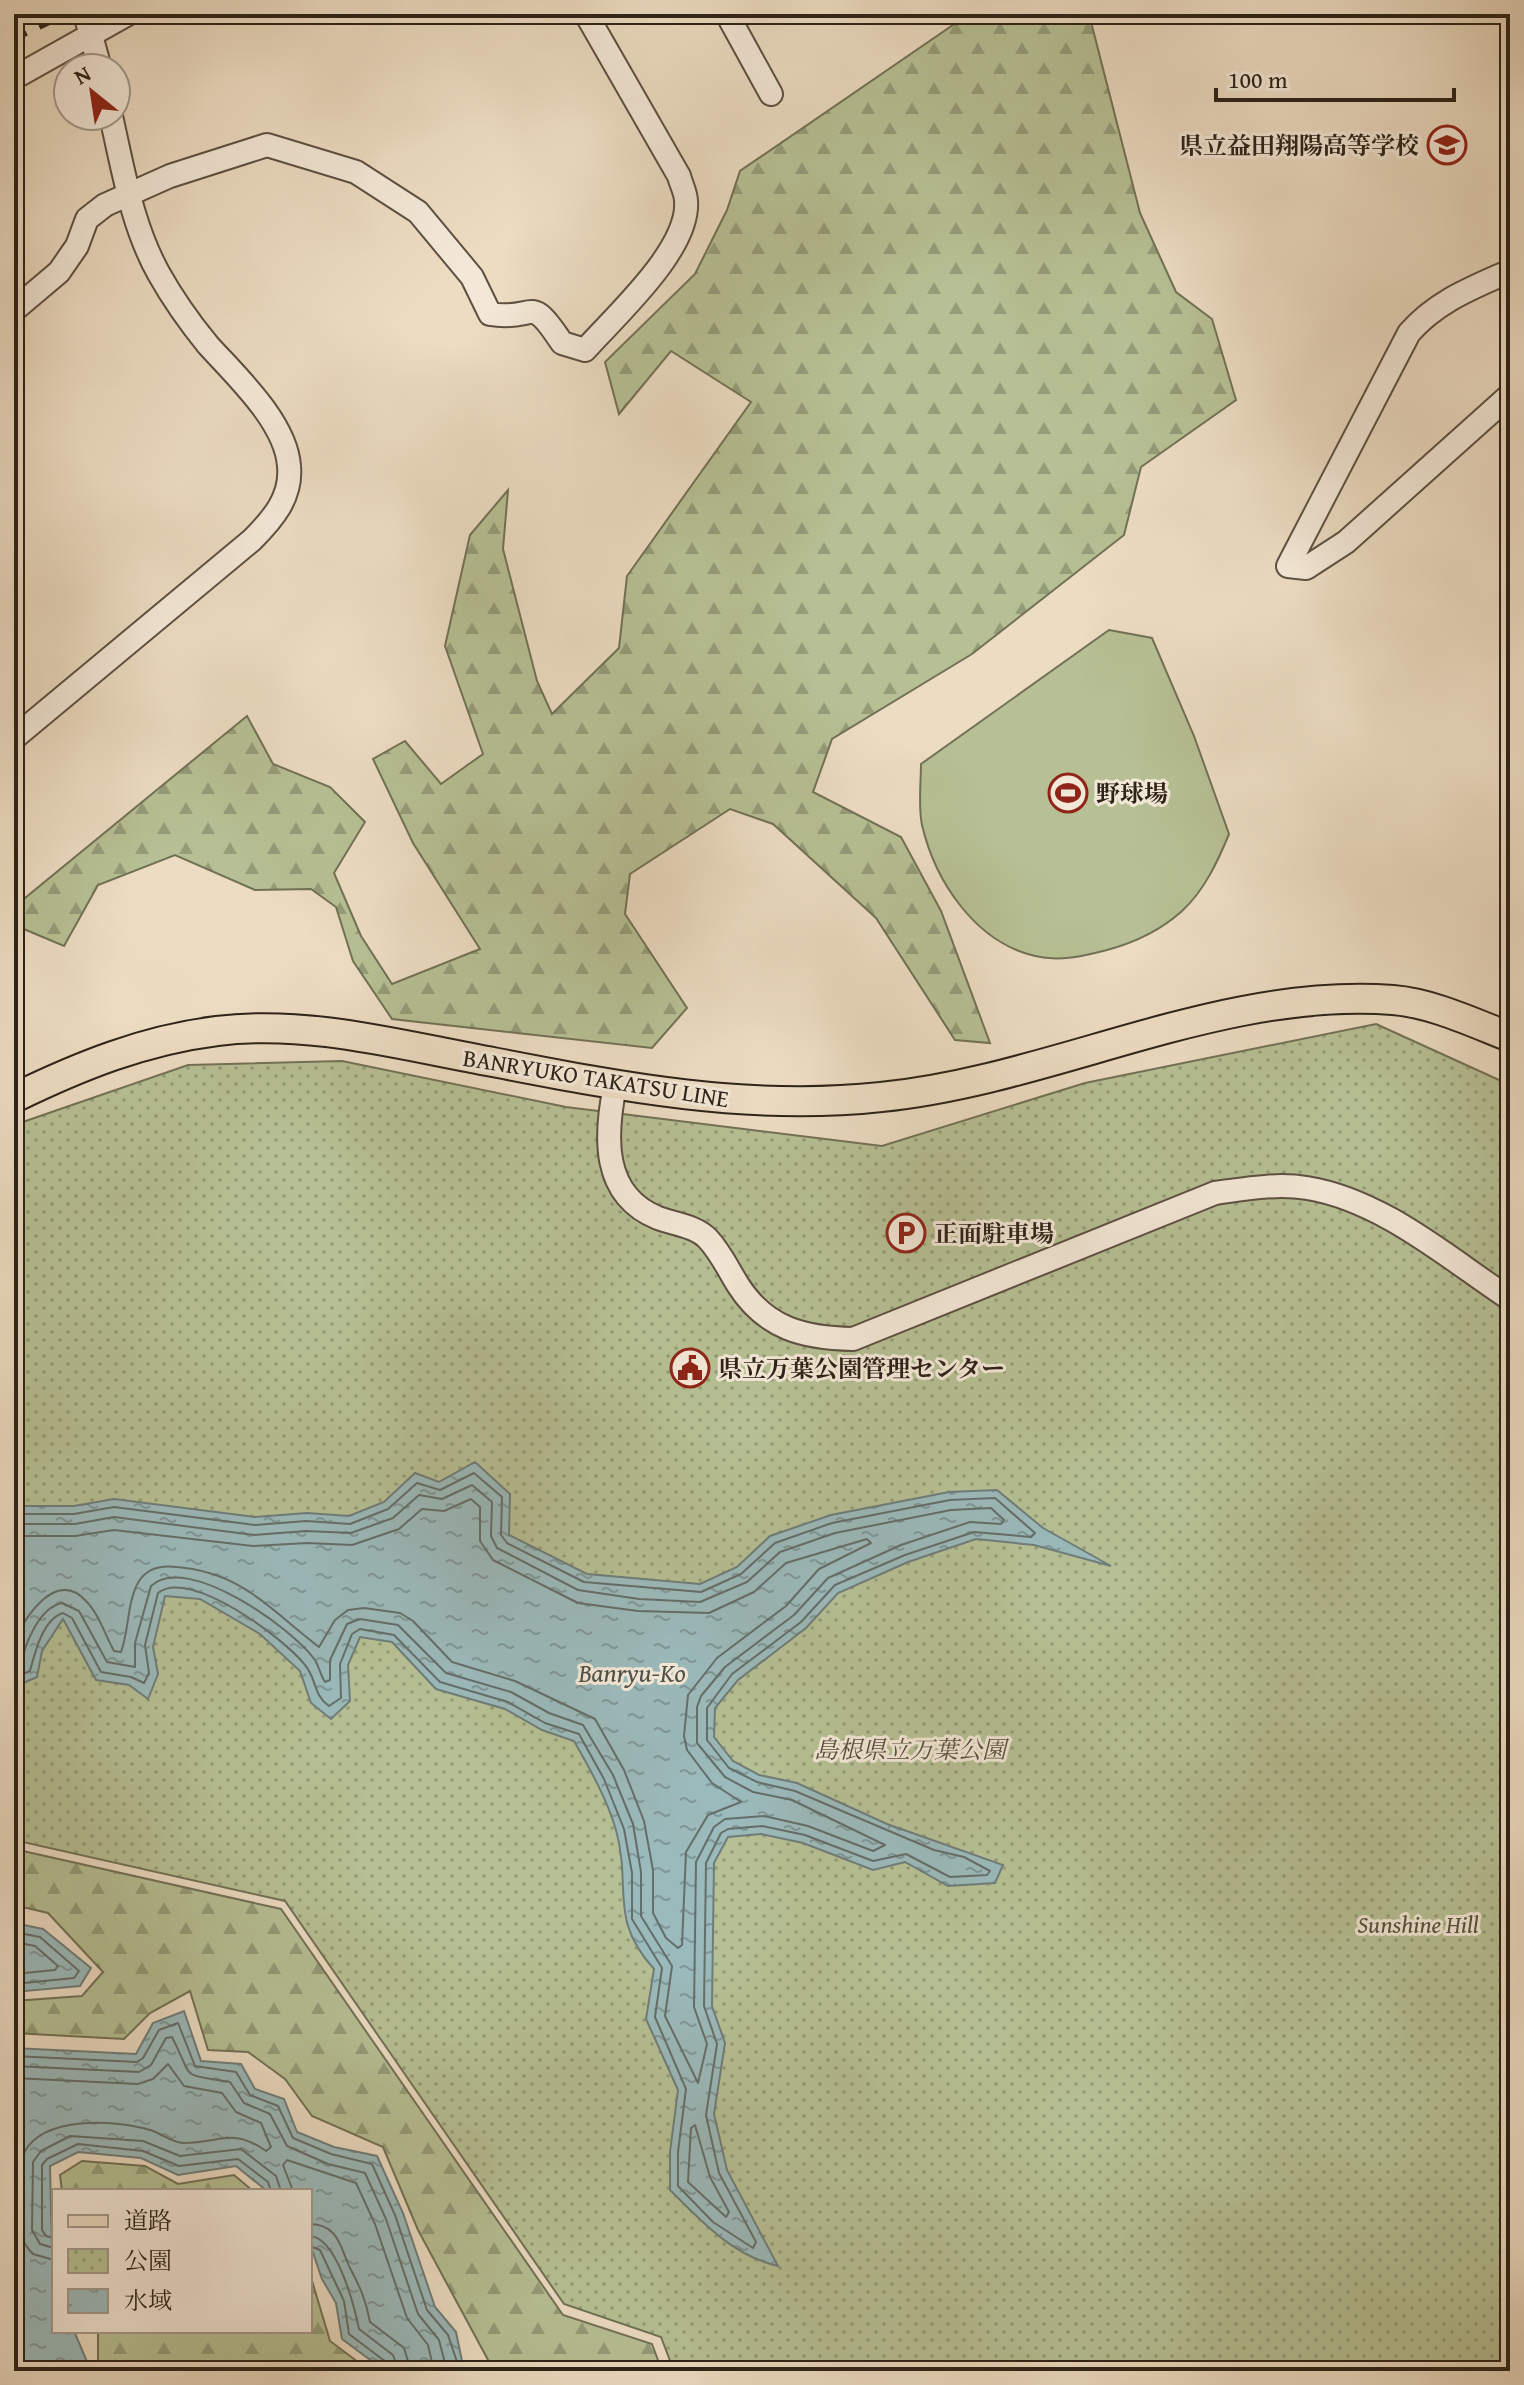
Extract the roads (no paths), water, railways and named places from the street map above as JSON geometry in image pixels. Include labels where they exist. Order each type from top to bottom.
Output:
[{"type":"main road","name":"BANRYUKO TAKATSU LINE","points":[[14,1098],[94,1061],[154,1042],[221,1031],[315,1031],[359,1036],[615,1086],[752,1103],[885,1097],[961,1084],[1230,1015],[1328,999],[1397,1000],[1463,1018],[1510,1037]]},
{"type":"street","points":[[14,78],[88,24],[128,14]]},
{"type":"street","points":[[14,310],[59,272],[77,246],[87,219],[105,205],[170,176],[267,145],[333,162],[356,172],[418,212],[472,277],[490,314],[535,310],[544,315],[562,343],[585,350],[673,248],[684,222],[687,199],[679,176],[586,14]]},
{"type":"street","points":[[727,14],[771,94]]},
{"type":"street","points":[[88,24],[96,52]]},
{"type":"street","points":[[14,738],[252,540],[274,518],[287,492],[289,465],[282,440],[258,400],[179,306],[148,250],[129,196],[115,132]]},
{"type":"street","points":[[1510,271],[1422,306],[1288,566],[1306,568],[1346,542],[1510,395]]},
{"type":"street","points":[[615,1086],[607,1128],[612,1169],[631,1201],[656,1217],[705,1236],[763,1315],[788,1331],[817,1338],[853,1339],[1215,1193],[1265,1186],[1306,1188],[1346,1198],[1391,1220],[1510,1299]]},
{"type":"water","name":"Banryu-Ko","points":[[475,1462],[510,1494],[509,1535],[587,1574],[700,1584],[737,1567],[770,1536],[831,1515],[949,1492],[997,1490],[1043,1528],[1111,1566],[1034,1545],[976,1539],[908,1562],[838,1593],[806,1628],[738,1680],[715,1708],[714,1737],[733,1761],[759,1775],[797,1783],[887,1824],[1003,1865],[995,1883],[948,1886],[905,1862],[873,1870],[803,1843],[761,1834],[728,1837],[714,1863],[712,2006],[725,2043],[714,2114],[727,2170],[778,2266],[732,2246],[670,2190],[670,2152],[678,2090],[646,2019],[654,1969],[640,1951],[626,1918],[620,1851],[612,1818],[598,1784],[574,1741],[542,1730],[505,1709],[436,1689],[392,1642],[360,1637],[348,1665],[350,1701],[331,1719],[311,1703],[300,1671],[260,1634],[200,1599],[165,1596],[153,1647],[158,1674],[148,1699],[129,1685],[96,1680],[63,1619],[42,1651],[37,1677],[14,1687],[14,1506],[74,1506],[114,1499],[255,1517],[307,1513],[349,1516],[384,1502],[415,1473],[439,1482]]},
{"type":"water","points":[[14,1923],[43,1929],[91,1968],[80,1986],[14,1992]]},
{"type":"water","points":[[184,2011],[201,2061],[241,2064],[255,2089],[284,2099],[297,2132],[334,2147],[377,2156],[403,2213],[435,2307],[456,2332],[462,2361],[470,2371],[385,2371],[342,2339],[336,2303],[322,2279],[312,2250],[312,2189],[265,2189],[236,2166],[178,2175],[141,2158],[78,2152],[50,2166],[52,2333],[75,2333],[88,2364],[86,2371],[14,2371],[14,2048],[136,2054],[153,2023]]},
{"type":"railway","points":[[14,39],[68,14]]},
{"type":"place","name":"県立益田翔陽高等学校","points":[[1447,145]]},
{"type":"place","name":"野球場","points":[[1068,793]]},
{"type":"place","name":"正面駐車場","points":[[906,1233]]},
{"type":"place","name":"県立万葉公園管理センター","points":[[690,1368]]},
{"type":"park label","name":"島根県立万葉公園","points":[[910,1749]]},
{"type":"park label","name":"Sunshine Hill","points":[[1418,1924]]}]
